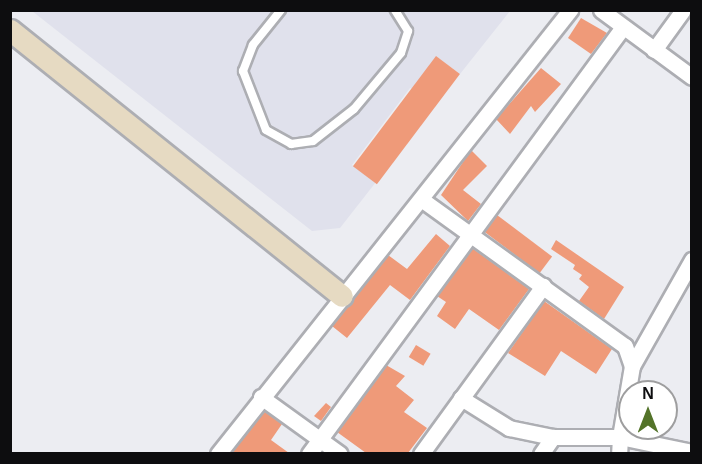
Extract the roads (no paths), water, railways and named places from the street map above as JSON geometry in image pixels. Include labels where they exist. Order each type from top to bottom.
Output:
[{"type":"street","points":[[218,453],[570,10]]},
{"type":"street","points":[[601,10],[692,77]]},
{"type":"street","points":[[654,50],[683,10]]},
{"type":"street","points":[[309,453],[472,235],[623,27]]},
{"type":"street","points":[[10,30],[342,296]]},
{"type":"street","points":[[421,199],[626,346],[632,366]]},
{"type":"street","points":[[630,380],[632,366],[690,265]]},
{"type":"street","points":[[421,453],[543,286]]},
{"type":"street","points":[[261,397],[340,453]]},
{"type":"street","points":[[461,398],[509,428],[553,437],[618,437]]},
{"type":"street","points":[[541,453],[553,437]]},
{"type":"street","points":[[634,440],[692,452]]},
{"type":"lane","points":[[281,10],[253,45],[243,71],[266,130],[291,144],[313,141],[354,109],[401,53],[408,31],[395,10]]}]
